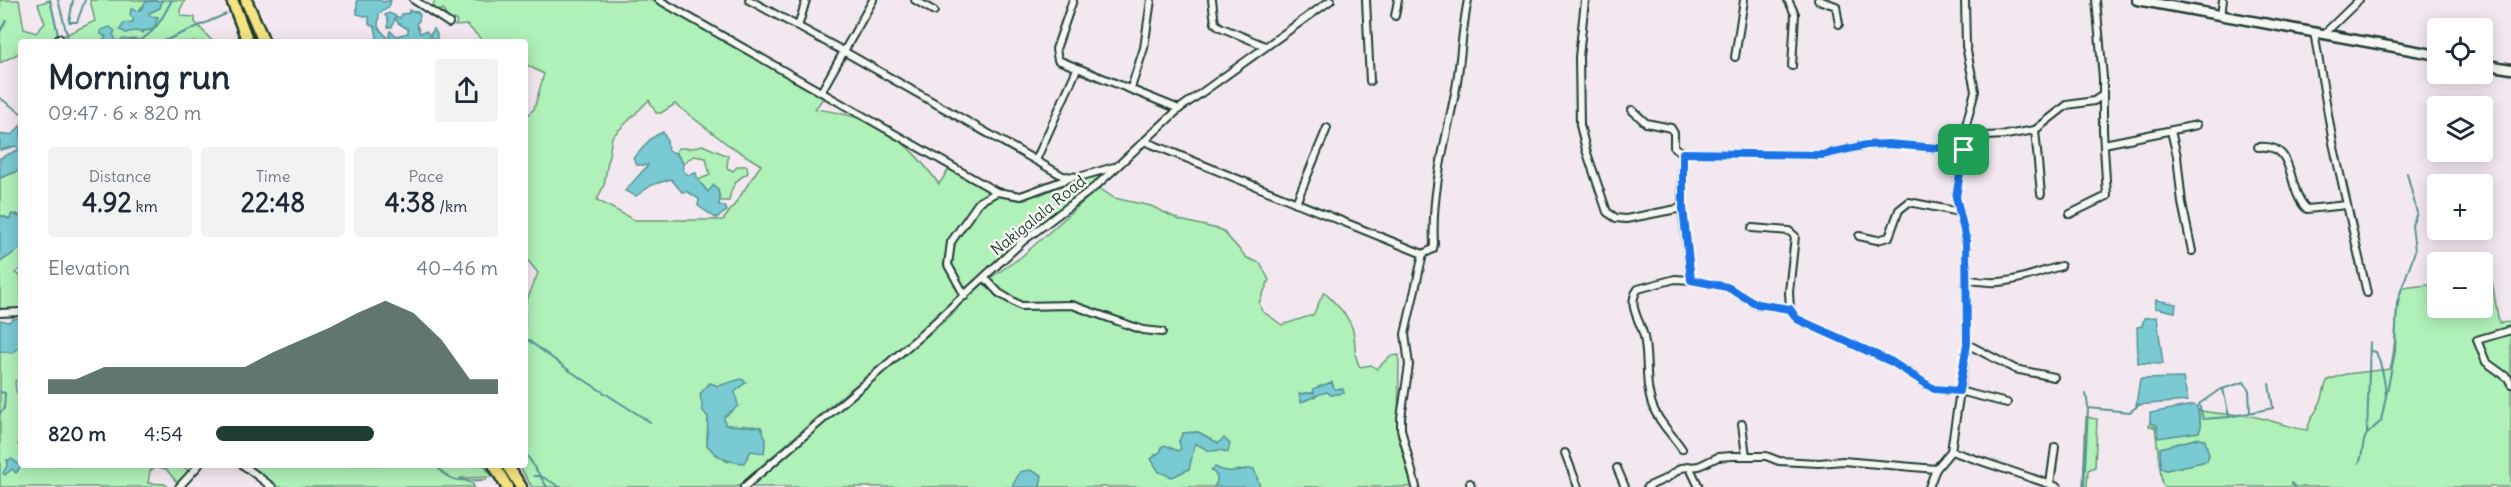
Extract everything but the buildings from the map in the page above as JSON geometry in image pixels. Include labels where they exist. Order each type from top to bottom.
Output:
[{"type":"highway","points":[[232,0],[247,39]]},
{"type":"highway","points":[[246,0],[263,39]]},
{"type":"highway","points":[[496,468],[507,487]]},
{"type":"highway","points":[[509,468],[521,487]]},
{"type":"main road","points":[[2137,0],[2167,3],[2222,16],[2427,53]]},
{"type":"main road","points":[[2493,66],[2511,69]]},
{"type":"street","points":[[414,0],[449,23]]},
{"type":"street","points":[[659,0],[996,192],[1021,196],[1070,177],[1114,167]]},
{"type":"street","points":[[749,0],[1070,177]]},
{"type":"street","points":[[798,27],[806,0]]},
{"type":"street","points":[[821,92],[873,0]]},
{"type":"street","points":[[915,0],[934,11]]},
{"type":"street","points":[[1073,0],[1061,30],[1056,55],[1062,63],[1131,88],[1179,109]]},
{"type":"street","points":[[1131,88],[1144,48],[1151,0]]},
{"type":"street","points":[[1212,0],[1215,22],[1220,27],[1265,45]]},
{"type":"street","name":"Nakigalala Road","points":[[744,487],[965,296],[1023,241],[1096,186],[1179,109],[1265,45],[1331,0]]},
{"type":"street","points":[[1366,0],[1370,81]]},
{"type":"street","points":[[1395,16],[1398,0]]},
{"type":"street","points":[[1144,141],[1423,254],[1433,249],[1434,244],[1437,176],[1456,85],[1468,0]]},
{"type":"street","points":[[1585,0],[1579,57],[1580,125],[1607,212],[1616,218],[1626,219],[1683,208]]},
{"type":"street","points":[[1734,57],[1744,0]]},
{"type":"street","points":[[1788,0],[1795,14],[1792,66]]},
{"type":"street","points":[[1818,0],[1836,6],[1839,24]]},
{"type":"street","points":[[1929,487],[1936,469],[1951,451],[1967,344],[1966,239],[1956,197],[1975,91],[1966,46],[1965,0]]},
{"type":"street","points":[[2070,214],[2107,196],[2096,0]]},
{"type":"street","points":[[2222,16],[2223,0]]},
{"type":"street","points":[[2359,0],[2319,33],[2333,143],[2367,293]]},
{"type":"street","points":[[1036,160],[1077,69]]},
{"type":"street","points":[[1965,137],[2006,135],[2035,130],[2067,105],[2094,101],[2103,95]]},
{"type":"street","points":[[1632,110],[1646,123],[1671,128],[1674,133],[1674,147],[1683,153],[1822,155],[1866,145],[1888,144],[1964,150]]},
{"type":"street","points":[[2104,144],[2197,125]]},
{"type":"street","points":[[1296,203],[1327,128]]},
{"type":"street","points":[[2035,130],[2041,194]]},
{"type":"street","points":[[2171,130],[2192,251]]},
{"type":"street","points":[[2258,147],[2269,145],[2283,153],[2300,198],[2307,209],[2347,205]]},
{"type":"street","points":[[1683,153],[1683,208],[1691,280]]},
{"type":"street","points":[[965,296],[948,265],[951,242],[979,202],[996,192]]},
{"type":"street","points":[[1859,236],[1877,240],[1889,237],[1899,210],[1909,202],[1960,212]]},
{"type":"street","points":[[1752,228],[1789,231],[1796,236],[1789,292],[1790,309],[1797,319],[1892,362],[1934,389],[1959,391],[2007,403]]},
{"type":"street","points":[[1416,487],[1401,429],[1401,418],[1409,365],[1405,334],[1423,254]]},
{"type":"street","points":[[1966,279],[1981,282],[2016,281],[2061,266]]},
{"type":"street","points":[[985,278],[999,293],[1021,306],[1072,305],[1143,330],[1162,332]]},
{"type":"street","points":[[1682,448],[1658,417],[1652,404],[1645,339],[1634,311],[1633,299],[1638,290],[1675,279],[1691,280],[1727,287],[1757,304],[1790,309]]},
{"type":"street","points":[[0,313],[18,312]]},
{"type":"street","points":[[2511,330],[2477,340],[2486,362],[2508,378],[2511,384]]},
{"type":"street","points":[[1967,344],[2015,369],[2054,377]]},
{"type":"street","points":[[1742,424],[1746,456]]},
{"type":"street","points":[[1951,451],[2055,486],[2055,447]]},
{"type":"street","points":[[1565,453],[1578,487]]},
{"type":"street","points":[[1647,487],[1689,466],[1699,466],[1718,457],[1766,456],[1779,460],[1819,463],[1843,461],[1936,469]]},
{"type":"street","points":[[1689,466],[1699,487]]},
{"type":"street","points":[[179,487],[196,468]]},
{"type":"street","points":[[247,468],[272,487]]},
{"type":"street","points":[[1617,468],[1625,487]]},
{"type":"green space","points":[[0,0],[19,0],[24,29],[36,33],[45,23],[38,4],[50,0],[59,38],[95,21],[90,0],[157,0],[142,6],[136,14],[133,30],[143,33],[150,16],[149,13],[160,8],[162,0],[185,0],[180,10],[181,16],[195,17],[195,22],[210,39],[112,39],[104,34],[104,39],[18,39],[18,54],[0,63]]},
{"type":"green space","points":[[435,0],[654,0],[824,97],[815,109],[856,117],[887,131],[913,152],[939,184],[953,163],[1001,191],[1040,195],[1076,179],[1103,175],[973,290],[1021,257],[1099,188],[1114,198],[1151,206],[1180,220],[1222,230],[1247,258],[1260,263],[1269,280],[1259,303],[1262,311],[1282,325],[1313,315],[1324,292],[1350,322],[1354,335],[1356,358],[1360,367],[1371,365],[1377,369],[1390,356],[1399,355],[1398,436],[1413,487],[1260,487],[1257,478],[1245,469],[1217,476],[1214,487],[1040,487],[1040,480],[1017,483],[1012,487],[749,487],[956,311],[963,298],[836,401],[737,487],[532,487],[521,468],[528,468],[528,298],[538,273],[528,261],[528,114],[534,109],[544,74],[528,66],[528,39],[481,39],[467,25],[455,26],[457,22],[454,19],[450,25],[443,9],[435,14],[432,8]],"holes":[[[649,100],[656,113],[661,113],[675,104],[727,144],[761,165],[723,220],[634,220],[597,200],[604,185],[612,137]],[[1332,382],[1334,389],[1343,393],[1331,395],[1327,392],[1314,398],[1305,393],[1315,393],[1314,389]],[[710,383],[718,386],[728,384],[732,411],[724,417],[725,425],[761,427],[728,462],[714,453],[707,444]],[[1198,432],[1218,443],[1227,452],[1210,451],[1195,443],[1189,469],[1172,477],[1167,475],[1155,455],[1182,449],[1179,441],[1183,433]]]},
{"type":"green space","points":[[702,145],[728,156],[727,168],[733,171],[738,166],[747,166],[748,173],[734,184],[729,201],[720,201],[718,190],[713,186],[709,193],[698,180],[710,175],[706,158],[694,156],[683,163],[676,153],[678,148],[693,148]]},
{"type":"green space","points":[[18,171],[18,215],[10,219],[0,215],[0,178]]},
{"type":"green space","points":[[18,250],[18,271],[15,273],[18,274],[18,310],[0,310],[0,262]]},
{"type":"green space","points":[[2427,285],[2427,318],[2493,318],[2493,287],[2499,323],[2511,322],[2511,487],[2165,487],[2162,484],[2155,427],[2149,426],[2150,423],[2157,425],[2158,437],[2201,427],[2198,410],[2252,416],[2307,430],[2328,380],[2346,374],[2390,369],[2397,308],[2402,288]],"holes":[[[2199,438],[2207,461],[2166,470],[2160,448]]]},
{"type":"green space","points":[[18,347],[18,380],[15,381],[18,393],[18,468],[154,468],[150,471],[148,483],[165,484],[168,487],[0,487],[0,351],[13,353]]},
{"type":"green space","points":[[2086,417],[2097,419],[2095,467],[2088,470],[2087,487],[2083,487]]},
{"type":"green space","points":[[161,468],[184,468],[190,472],[179,485],[166,469]]},
{"type":"green space","points":[[250,468],[486,468],[492,477],[460,478],[473,484],[474,487],[276,487]]},
{"type":"water","points":[[162,0],[160,8],[149,13],[150,16],[158,17],[154,29],[126,33],[120,30],[124,23],[133,22],[130,15],[131,9],[138,11],[143,8],[145,2]]},
{"type":"water","points":[[357,0],[383,2],[391,0],[389,7],[379,14],[378,27],[388,39],[377,39],[375,27],[369,24],[369,17],[357,14]]},
{"type":"water","points":[[409,10],[417,11],[420,15],[416,23],[420,33],[426,31],[430,35],[434,29],[437,39],[430,37],[429,39],[392,39],[389,36],[390,31],[396,36],[408,33],[408,29],[398,23],[395,18],[392,27],[388,27],[388,19],[385,15],[389,13],[400,18],[402,14],[409,13]]},
{"type":"water","points":[[110,27],[115,31],[113,34],[116,39],[104,39],[106,37],[101,34],[101,30]]},
{"type":"water","points":[[18,128],[18,148],[0,150],[0,135],[13,134]]},
{"type":"water","points":[[663,132],[668,151],[676,153],[683,163],[683,171],[689,175],[696,173],[698,180],[708,192],[714,185],[719,195],[719,205],[725,206],[727,211],[716,218],[698,206],[699,199],[688,192],[682,192],[671,179],[652,185],[636,196],[625,191],[648,165],[637,165],[633,158],[649,141]]},
{"type":"water","points":[[18,150],[18,171],[0,178],[0,158]]},
{"type":"water","points":[[12,214],[18,216],[18,250],[0,262],[0,215],[9,219]]},
{"type":"water","points":[[2156,300],[2176,304],[2175,312],[2155,308]]},
{"type":"water","points":[[2157,317],[2163,364],[2138,363],[2137,327],[2142,326],[2144,318]]},
{"type":"water","points":[[18,318],[18,347],[13,353],[0,351],[0,320],[9,322]]},
{"type":"water","points":[[2183,378],[2188,401],[2136,405],[2140,379]]},
{"type":"water","points":[[741,379],[746,382],[735,392],[738,406],[724,417],[725,425],[761,427],[766,439],[764,453],[751,451],[744,463],[723,458],[707,445],[708,417],[703,411],[700,394],[710,383],[718,386]]},
{"type":"water","points":[[1332,382],[1334,389],[1343,389],[1344,393],[1331,395],[1327,392],[1301,402],[1299,394],[1314,393],[1313,389]]},
{"type":"water","points":[[2197,406],[2201,427],[2199,432],[2158,438],[2157,425],[2150,423],[2150,413]]},
{"type":"water","points":[[1198,432],[1218,443],[1224,438],[1230,444],[1228,452],[1210,451],[1195,443],[1189,469],[1172,477],[1159,472],[1151,459],[1161,451],[1161,447],[1165,445],[1178,451],[1181,449],[1179,441],[1183,433]]},
{"type":"water","points":[[2199,438],[2205,440],[2209,455],[2207,461],[2166,470],[2161,468],[2160,448]]},
{"type":"water","points":[[12,459],[18,464],[20,468],[16,473],[12,469],[5,475],[3,473],[8,464],[7,460]]},
{"type":"water","points":[[1215,467],[1225,471],[1254,469],[1260,487],[1214,487],[1217,476],[1211,470]]},
{"type":"water","points":[[1030,470],[1042,475],[1040,487],[1012,487],[1020,472]]},
{"type":"waterway","points":[[50,0],[59,38]]},
{"type":"waterway","points":[[58,0],[68,39]]},
{"type":"waterway","points":[[73,0],[69,22],[77,22],[85,0]]},
{"type":"waterway","points":[[142,39],[154,29],[172,0]]},
{"type":"waterway","points":[[169,39],[226,14]]},
{"type":"waterway","points":[[0,32],[6,20]]},
{"type":"waterway","points":[[0,98],[18,111]]},
{"type":"waterway","points":[[2367,434],[2381,421],[2395,352],[2397,302],[2415,251],[2412,225],[2417,213],[2407,173]]},
{"type":"waterway","points":[[528,340],[570,371],[650,422]]},
{"type":"waterway","points":[[2359,463],[2367,434],[2370,342]]},
{"type":"waterway","points":[[2371,351],[2376,352],[2380,363],[2386,396]]},
{"type":"waterway","points":[[2250,412],[2249,390],[2244,382],[2219,390],[2199,404],[2203,419],[2229,417],[2273,408],[2269,384]]},
{"type":"waterway","points":[[2223,389],[2229,416]]},
{"type":"waterway","points":[[0,392],[5,393],[4,409],[0,413]]},
{"type":"waterway","points":[[2086,394],[2088,406]]},
{"type":"waterway","points":[[2084,487],[2088,408],[2130,412],[2140,404]]},
{"type":"waterway","points":[[528,457],[547,487]]},
{"type":"waterway","points":[[438,468],[452,479],[486,480]]},
{"type":"waterway","points":[[534,476],[541,476],[560,487]]},
{"type":"waterway","points":[[2291,483],[2295,487]]},
{"type":"route","points":[[1888,144],[1964,150],[1956,197],[1966,239],[1967,344],[1959,391],[1934,389],[1900,366],[1878,358],[1832,333],[1797,319],[1790,309],[1757,304],[1727,287],[1691,280],[1683,208],[1683,153],[1822,155],[1866,145],[1888,144]]}]
